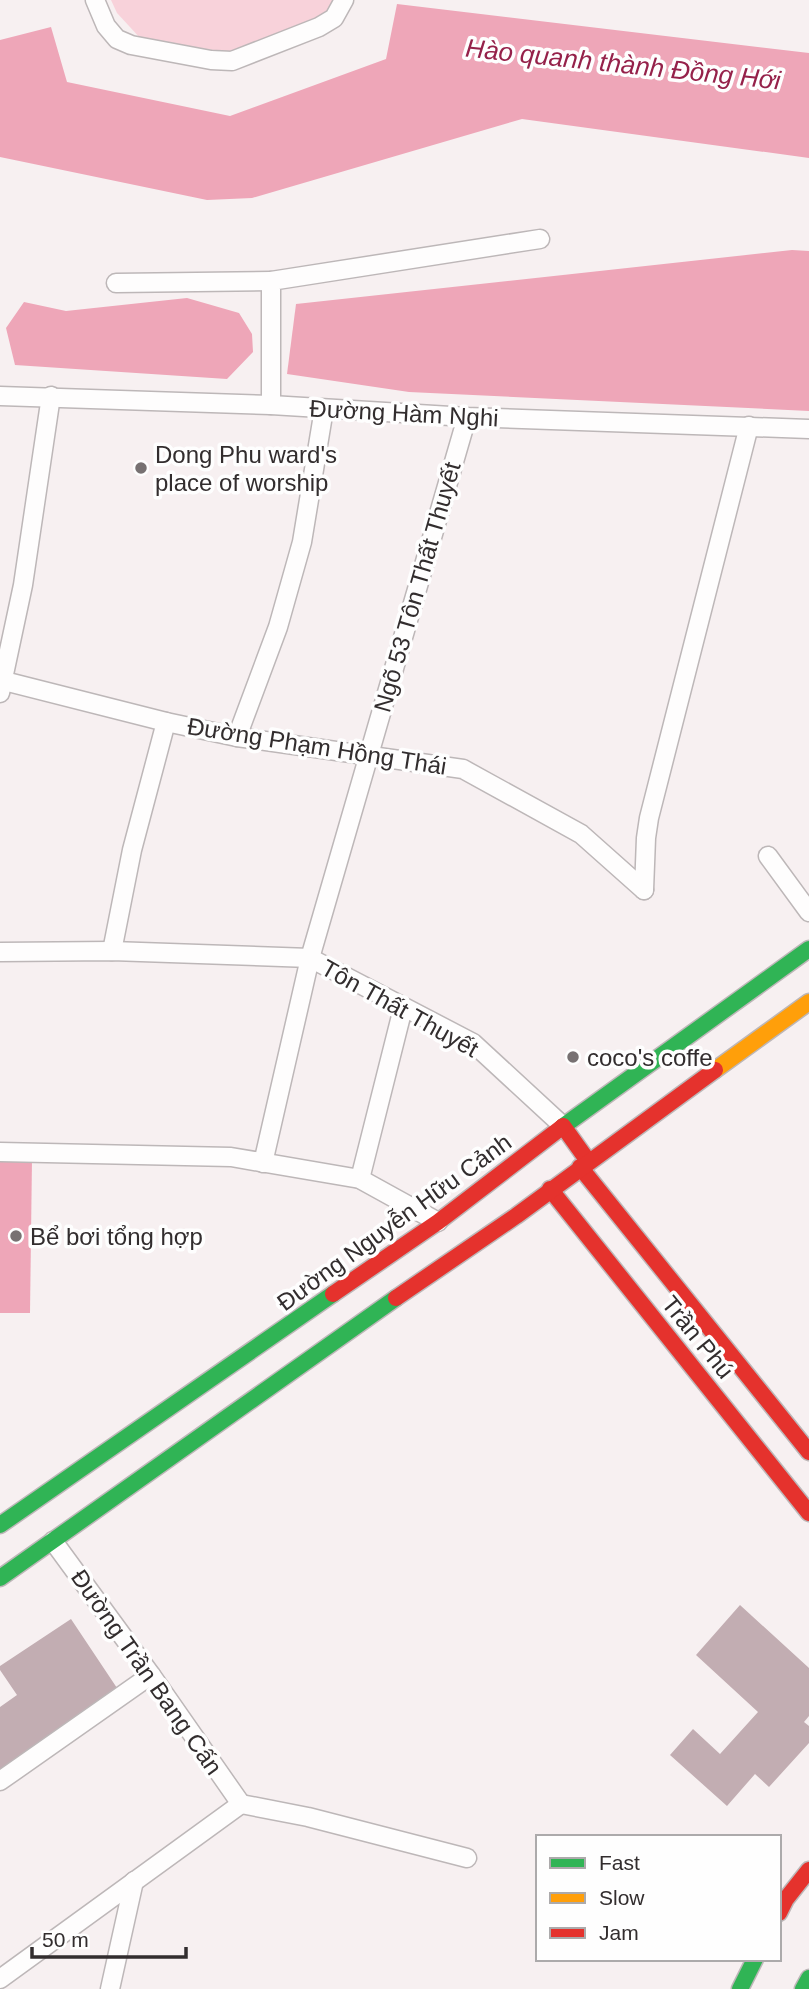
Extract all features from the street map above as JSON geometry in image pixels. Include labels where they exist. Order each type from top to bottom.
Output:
[{"type":"main road","name":"Đường Nguyễn Hữu Cảnh","points":[[0,1525],[439,1222],[564,1126],[809,948]]},
{"type":"main road","points":[[0,1577],[45,1533],[516,1216],[809,1002]]},
{"type":"main road","name":"Trần Phú","points":[[564,1126],[584,1164],[809,1452]]},
{"type":"main road","name":"Trần Phú","points":[[551,1189],[809,1513]]},
{"type":"main road","points":[[21,1510],[45,1533]]},
{"type":"main road","points":[[781,1909],[809,1870]]},
{"type":"main road","points":[[740,1989],[754,1961]]},
{"type":"main road","points":[[803,1989],[809,1979]]},
{"type":"street","points":[[95,0],[106,26],[117,39],[131,45],[198,58],[232,61],[319,27],[334,18],[344,0]]},
{"type":"street","points":[[116,283],[271,281],[540,239]]},
{"type":"street","points":[[271,281],[271,405]]},
{"type":"street","name":"Đường Hàm Nghi","points":[[0,396],[809,429]]},
{"type":"street","points":[[1,685],[23,585],[51,396]]},
{"type":"street","points":[[237,737],[278,627],[302,542],[324,410]]},
{"type":"street","name":"Ngõ 53 Tôn Thất Thuyết","points":[[263,1163],[310,958],[467,417]]},
{"type":"street","name":"Đường Phạm Hồng Thái","points":[[1,685],[237,737],[464,769],[581,834],[644,890],[649,818],[749,426]]},
{"type":"street","points":[[112,951],[132,850],[166,722]]},
{"type":"street","points":[[768,856],[809,912]]},
{"type":"street","name":"Tôn Thất Thuyết","points":[[0,952],[112,951],[310,958],[473,1044],[564,1126]]},
{"type":"street","points":[[360,1178],[403,1008]]},
{"type":"street","points":[[0,1152],[231,1157],[360,1178],[439,1222]]},
{"type":"street","points":[[0,1510],[21,1510]]},
{"type":"street","name":"Đường Trần Bang Cấn","points":[[45,1533],[241,1804]]},
{"type":"street","points":[[0,1781],[150,1675]]},
{"type":"street","points":[[0,1979],[241,1804],[308,1817],[467,1858]]},
{"type":"street","points":[[110,1989],[134,1881]]},
{"type":"shaded area","points":[[111,0],[335,0],[327,12],[306,26],[231,53],[141,39],[117,13]]},
{"type":"water","name":"Hào quanh thành Đồng Hới","points":[[397,4],[809,53],[809,158],[522,119],[252,198],[207,200],[0,157],[0,40],[51,27],[67,82],[230,116],[386,59]]},
{"type":"water","points":[[792,250],[809,251],[809,411],[409,392],[287,374],[296,304]]},
{"type":"water","points":[[187,298],[239,313],[252,334],[253,352],[227,379],[15,365],[6,328],[24,302],[66,311]]},
{"type":"water","name":"Bể bơi tổng hợp","points":[[0,1158],[32,1159],[30,1313],[0,1313]]},
{"type":"building","points":[[740,1605],[809,1668],[809,1716],[804,1722],[809,1726],[809,1743],[769,1787],[755,1774],[727,1806],[670,1755],[693,1729],[720,1754],[758,1712],[696,1655]]},
{"type":"building","points":[[71,1619],[119,1691],[0,1779],[0,1707],[17,1695],[0,1666]]},
{"type":"traffic: fast","points":[[562,1127],[809,949]]},
{"type":"traffic: fast","points":[[0,1525],[333,1294]]},
{"type":"traffic: fast","points":[[0,1578],[396,1298]]},
{"type":"traffic: fast","points":[[740,1989],[754,1961]]},
{"type":"traffic: fast","points":[[803,1989],[809,1978]]},
{"type":"traffic: slow","points":[[715,1070],[809,1002]]},
{"type":"traffic: jam","points":[[396,1298],[516,1216],[715,1070]]},
{"type":"traffic: jam","points":[[563,1126],[588,1161]]},
{"type":"traffic: jam","points":[[333,1294],[438,1222],[562,1127]]},
{"type":"traffic: jam","points":[[580,1167],[809,1452]]},
{"type":"traffic: jam","points":[[550,1189],[809,1513]]},
{"type":"traffic: jam","points":[[781,1909],[809,1870]]},
{"type":"place","name":"Dong Phu ward's place of worship","points":[[141,468]]},
{"type":"place","name":"coco's coffe","points":[[573,1057]]},
{"type":"place","name":"Bể bơi tổng hợp","points":[[16,1236]]}]
